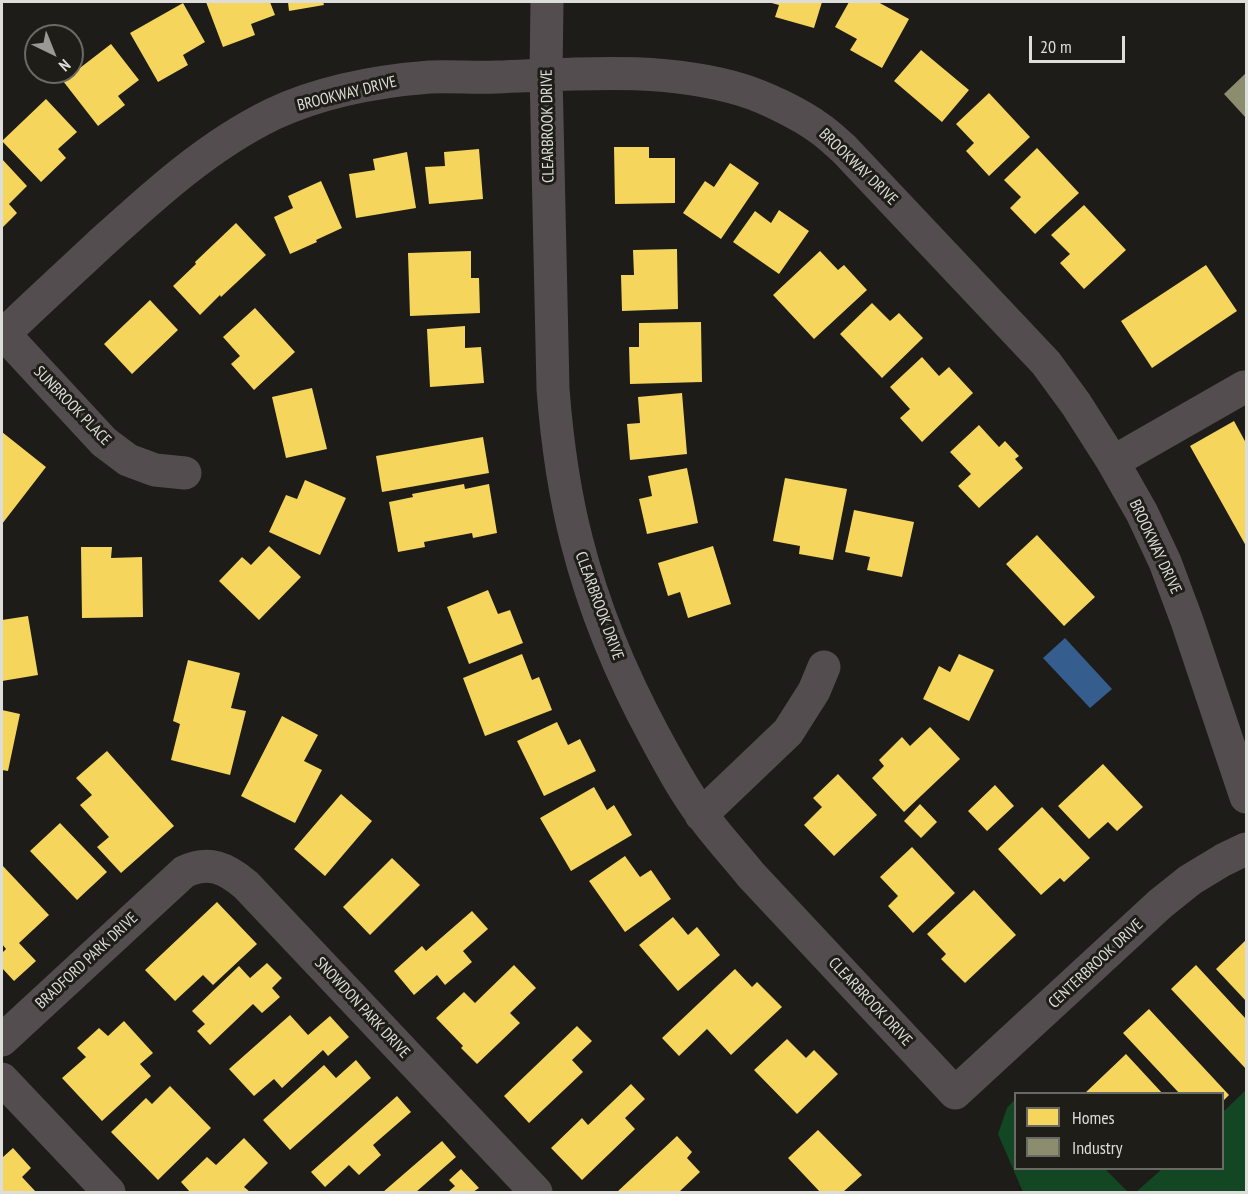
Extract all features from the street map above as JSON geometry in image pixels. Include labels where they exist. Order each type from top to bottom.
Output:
[{"type":"street","name":"CLEARBROOK DRIVE","points":[[547,2],[546,74],[553,389],[557,440],[577,543],[615,653],[644,717],[666,758],[701,814],[751,875],[956,1093]]},
{"type":"street","name":"BROOKWAY DRIVE","points":[[3,335],[158,191],[194,163],[231,138],[274,114],[318,98],[392,81],[432,77],[597,73],[651,74],[743,90],[785,108],[818,128],[844,149],[1046,363],[1076,404],[1113,462],[1166,562],[1246,797]]},
{"type":"street","name":"SUNBROOK PLACE","points":[[3,335],[104,442],[128,460],[155,470],[185,473]]},
{"type":"street","points":[[1113,462],[1246,387]]},
{"type":"street","points":[[701,814],[788,732],[814,691],[825,667]]},
{"type":"street","name":"CENTERBROOK DRIVE","points":[[956,1093],[1160,904],[1222,860],[1246,849]]},
{"type":"street","name":"SNOWDON PARK DRIVE","points":[[172,881],[183,872],[204,866],[218,867],[232,873],[246,885],[536,1192]]},
{"type":"street","name":"BRADFORD PARK DRIVE","points":[[2,1040],[172,881]]},
{"type":"street","points":[[2,1079],[109,1192]]},
{"type":"green space","points":[[1246,1090],[1246,1192],[1136,1192],[1161,1170],[1224,1170],[1224,1111]]},
{"type":"green space","points":[[1014,1100],[1014,1170],[1106,1170],[1128,1192],[1023,1192],[998,1134],[1007,1108]]},
{"type":"water","points":[[1065,638],[1112,689],[1090,708],[1043,658]]},
{"type":"building: Homes","points":[[206,2],[270,2],[275,15],[251,24],[255,35],[223,47]]},
{"type":"building: Homes","points":[[288,2],[323,2],[324,5],[289,11]]},
{"type":"building: Homes","points":[[768,2],[822,2],[814,28],[775,17],[779,5]]},
{"type":"building: Homes","points":[[849,2],[878,2],[909,19],[882,68],[850,50],[857,39],[835,27]]},
{"type":"building: Homes","points":[[183,3],[205,42],[183,55],[188,65],[158,82],[130,33]]},
{"type":"building: Homes","points":[[111,44],[139,80],[118,96],[125,105],[98,126],[65,84],[84,84],[84,65]]},
{"type":"building: Homes","points":[[921,50],[969,90],[942,122],[894,81]]},
{"type":"building: Homes","points":[[989,93],[1030,137],[989,176],[966,151],[974,143],[956,124]]},
{"type":"building: Homes","points":[[46,99],[77,132],[58,149],[66,158],[41,182],[2,141]]},
{"type":"building: Homes","points":[[614,147],[649,147],[649,158],[675,158],[675,203],[615,204]]},
{"type":"building: Homes","points":[[1037,148],[1079,193],[1035,234],[1010,208],[1021,197],[1004,180]]},
{"type":"building: Homes","points":[[479,149],[483,199],[429,204],[425,167],[445,166],[444,152]]},
{"type":"building: Homes","points":[[407,152],[416,208],[356,218],[349,174],[375,170],[373,159]]},
{"type":"building: Homes","points":[[2,159],[27,186],[9,204],[17,213],[2,228]]},
{"type":"building: Homes","points":[[730,163],[759,183],[721,239],[683,213],[705,181],[714,187]]},
{"type":"building: Homes","points":[[321,181],[342,228],[290,254],[274,217],[293,208],[288,196]]},
{"type":"building: Homes","points":[[1084,205],[1126,250],[1084,289],[1060,263],[1070,254],[1051,235]]},
{"type":"building: Homes","points":[[779,210],[809,231],[779,274],[733,242],[755,211],[771,223]]},
{"type":"building: Homes","points":[[236,223],[266,255],[200,315],[173,286]]},
{"type":"building: Homes","points":[[677,249],[678,309],[622,311],[621,275],[634,275],[633,250]]},
{"type":"building: Homes","points":[[471,251],[471,278],[479,278],[480,313],[410,316],[408,253]]},
{"type":"building: Homes","points":[[820,251],[838,270],[844,265],[867,290],[814,339],[773,295]]},
{"type":"building: Homes","points":[[1206,265],[1237,311],[1152,368],[1121,321]]},
{"type":"building: Homes","points":[[150,300],[178,330],[132,374],[104,344]]},
{"type":"building: Homes","points":[[872,303],[890,321],[899,313],[923,338],[882,378],[840,334]]},
{"type":"building: Homes","points":[[255,308],[295,352],[254,390],[231,364],[240,356],[223,337]]},
{"type":"building: Homes","points":[[701,322],[702,382],[630,384],[629,347],[639,347],[639,323]]},
{"type":"building: Homes","points":[[465,326],[465,348],[481,347],[484,383],[430,387],[427,329]]},
{"type":"building: Homes","points":[[922,357],[939,376],[949,367],[973,393],[922,442],[900,418],[910,409],[890,387]]},
{"type":"building: Homes","points":[[312,388],[327,449],[286,458],[272,397]]},
{"type":"building: Homes","points":[[682,393],[687,454],[630,460],[627,424],[640,423],[638,397]]},
{"type":"building: Homes","points":[[1234,421],[1246,443],[1246,546],[1190,446]]},
{"type":"building: Homes","points":[[979,425],[999,447],[1005,441],[1019,456],[1015,459],[1023,468],[979,508],[958,486],[971,474],[950,452]]},
{"type":"building: Homes","points":[[2,432],[46,467],[2,524]]},
{"type":"building: Homes","points":[[483,437],[489,473],[382,492],[376,456]]},
{"type":"building: Homes","points":[[687,468],[698,523],[647,534],[639,499],[652,496],[648,476]]},
{"type":"building: Homes","points":[[785,478],[847,489],[833,560],[799,554],[800,546],[773,541]]},
{"type":"building: Homes","points":[[305,480],[346,498],[320,555],[269,532],[286,495],[297,499]]},
{"type":"building: Homes","points":[[464,484],[465,489],[489,484],[497,533],[473,538],[472,533],[424,542],[425,547],[398,552],[389,502],[413,497],[412,494]]},
{"type":"building: Homes","points":[[854,510],[914,522],[902,577],[867,570],[870,557],[845,552]]},
{"type":"building: Homes","points":[[1037,535],[1095,597],[1064,626],[1006,564]]},
{"type":"building: Homes","points":[[269,546],[301,577],[259,620],[219,581],[242,557],[251,565]]},
{"type":"building: Homes","points":[[713,546],[731,604],[688,618],[680,592],[668,596],[658,563]]},
{"type":"building: Homes","points":[[81,547],[112,547],[111,558],[142,557],[143,617],[82,618]]},
{"type":"building: Homes","points":[[488,590],[498,614],[510,610],[523,643],[469,664],[447,607]]},
{"type":"building: Homes","points":[[28,616],[38,675],[2,681],[2,620]]},
{"type":"building: Homes","points":[[522,654],[532,680],[539,677],[552,710],[485,736],[463,678]]},
{"type":"building: Homes","points":[[959,654],[994,670],[969,721],[923,699],[939,666],[950,672]]},
{"type":"building: Homes","points":[[188,660],[240,673],[231,708],[246,711],[230,775],[171,760],[180,724],[173,721]]},
{"type":"building: Homes","points":[[2,710],[20,714],[8,771],[2,770]]},
{"type":"building: Homes","points":[[282,716],[318,735],[304,761],[322,770],[295,823],[241,796]]},
{"type":"building: Homes","points":[[557,722],[568,745],[580,739],[596,771],[544,796],[517,741]]},
{"type":"building: Homes","points":[[930,727],[960,759],[904,812],[872,778],[884,766],[879,760],[902,737],[910,746]]},
{"type":"building: Homes","points":[[107,751],[174,826],[121,873],[97,847],[109,837],[80,805],[92,795],[76,778]]},
{"type":"building: Homes","points":[[1103,764],[1143,807],[1117,831],[1108,822],[1089,839],[1058,806]]},
{"type":"building: Homes","points":[[838,774],[877,815],[834,856],[804,825],[822,807],[813,798]]},
{"type":"building: Homes","points":[[995,785],[1014,806],[987,831],[968,811]]},
{"type":"building: Homes","points":[[594,787],[607,810],[614,805],[632,835],[571,871],[540,818]]},
{"type":"building: Homes","points":[[341,794],[372,821],[325,876],[294,849]]},
{"type":"building: Homes","points":[[920,804],[937,822],[921,838],[904,821]]},
{"type":"building: Homes","points":[[1042,807],[1090,858],[1064,882],[1060,878],[1041,895],[998,849]]},
{"type":"building: Homes","points":[[60,823],[107,872],[77,900],[30,851]]},
{"type":"building: Homes","points":[[912,847],[955,893],[913,933],[888,906],[898,896],[880,877]]},
{"type":"building: Homes","points":[[625,856],[640,877],[651,870],[671,899],[625,932],[589,881]]},
{"type":"building: Homes","points":[[392,858],[420,885],[370,935],[343,907]]},
{"type":"building: Homes","points":[[2,865],[49,915],[19,943],[36,961],[14,981],[2,968],[2,953],[6,949],[2,944]]},
{"type":"building: Homes","points":[[974,890],[1016,935],[965,983],[941,959],[946,954],[927,934]]},
{"type":"building: Homes","points":[[217,902],[257,944],[213,985],[203,975],[175,1001],[145,970]]},
{"type":"building: Homes","points":[[472,911],[488,929],[463,951],[472,962],[445,985],[437,975],[414,995],[394,971],[422,946],[426,951]]},
{"type":"building: Homes","points":[[673,917],[688,935],[697,927],[720,955],[678,991],[639,945]]},
{"type":"building: Homes","points":[[1246,940],[1246,1001],[1216,969]]},
{"type":"building: Homes","points":[[267,963],[282,978],[272,988],[280,997],[262,1013],[253,1004],[210,1045],[197,1031],[205,1024],[192,1011],[239,966],[250,978]]},
{"type":"building: Homes","points":[[514,965],[536,988],[510,1013],[520,1023],[477,1064],[436,1018],[464,992],[475,1003]]},
{"type":"building: Homes","points":[[1196,965],[1246,1019],[1246,1069],[1171,989]]},
{"type":"building: Homes","points":[[735,969],[752,987],[757,982],[782,1007],[731,1055],[707,1029],[679,1056],[662,1038]]},
{"type":"building: Homes","points":[[1149,1009],[1229,1095],[1224,1100],[1224,1092],[1178,1092],[1123,1033]]},
{"type":"building: Homes","points":[[290,1015],[308,1035],[330,1016],[349,1037],[328,1056],[323,1050],[282,1088],[274,1079],[254,1096],[229,1069]]},
{"type":"building: Homes","points":[[124,1021],[153,1053],[140,1064],[151,1076],[102,1121],[62,1078],[86,1057],[77,1048],[99,1028],[108,1036]]},
{"type":"building: Homes","points":[[577,1026],[592,1041],[572,1060],[583,1072],[529,1123],[504,1096]]},
{"type":"building: Homes","points":[[787,1039],[806,1058],[814,1050],[838,1074],[797,1114],[754,1070]]},
{"type":"building: Homes","points":[[1126,1054],[1161,1092],[1086,1092]]},
{"type":"building: Homes","points":[[356,1060],[371,1078],[290,1150],[263,1120],[324,1065],[336,1078]]},
{"type":"building: Homes","points":[[631,1084],[645,1099],[625,1118],[635,1129],[582,1180],[551,1148],[582,1118],[588,1125]]},
{"type":"building: Homes","points":[[170,1086],[211,1128],[158,1180],[111,1132],[146,1098],[152,1104]]},
{"type":"building: Homes","points":[[397,1096],[411,1112],[373,1145],[381,1155],[359,1175],[349,1165],[325,1187],[311,1172]]},
{"type":"building: Homes","points":[[818,1130],[862,1175],[843,1192],[820,1192],[788,1158]]},
{"type":"building: Homes","points":[[677,1136],[692,1152],[687,1158],[700,1172],[679,1192],[617,1192]]},
{"type":"building: Homes","points":[[244,1138],[268,1163],[244,1187],[250,1192],[190,1192],[181,1182],[207,1157],[216,1165]]},
{"type":"building: Homes","points":[[442,1141],[456,1157],[416,1192],[383,1192]]},
{"type":"building: Homes","points":[[13,1148],[31,1168],[22,1177],[36,1192],[2,1192],[2,1156]]},
{"type":"building: Homes","points":[[461,1169],[479,1188],[473,1192],[448,1192],[455,1186],[449,1180]]},
{"type":"building: Industry","points":[[1246,73],[1246,118],[1224,94]]}]
